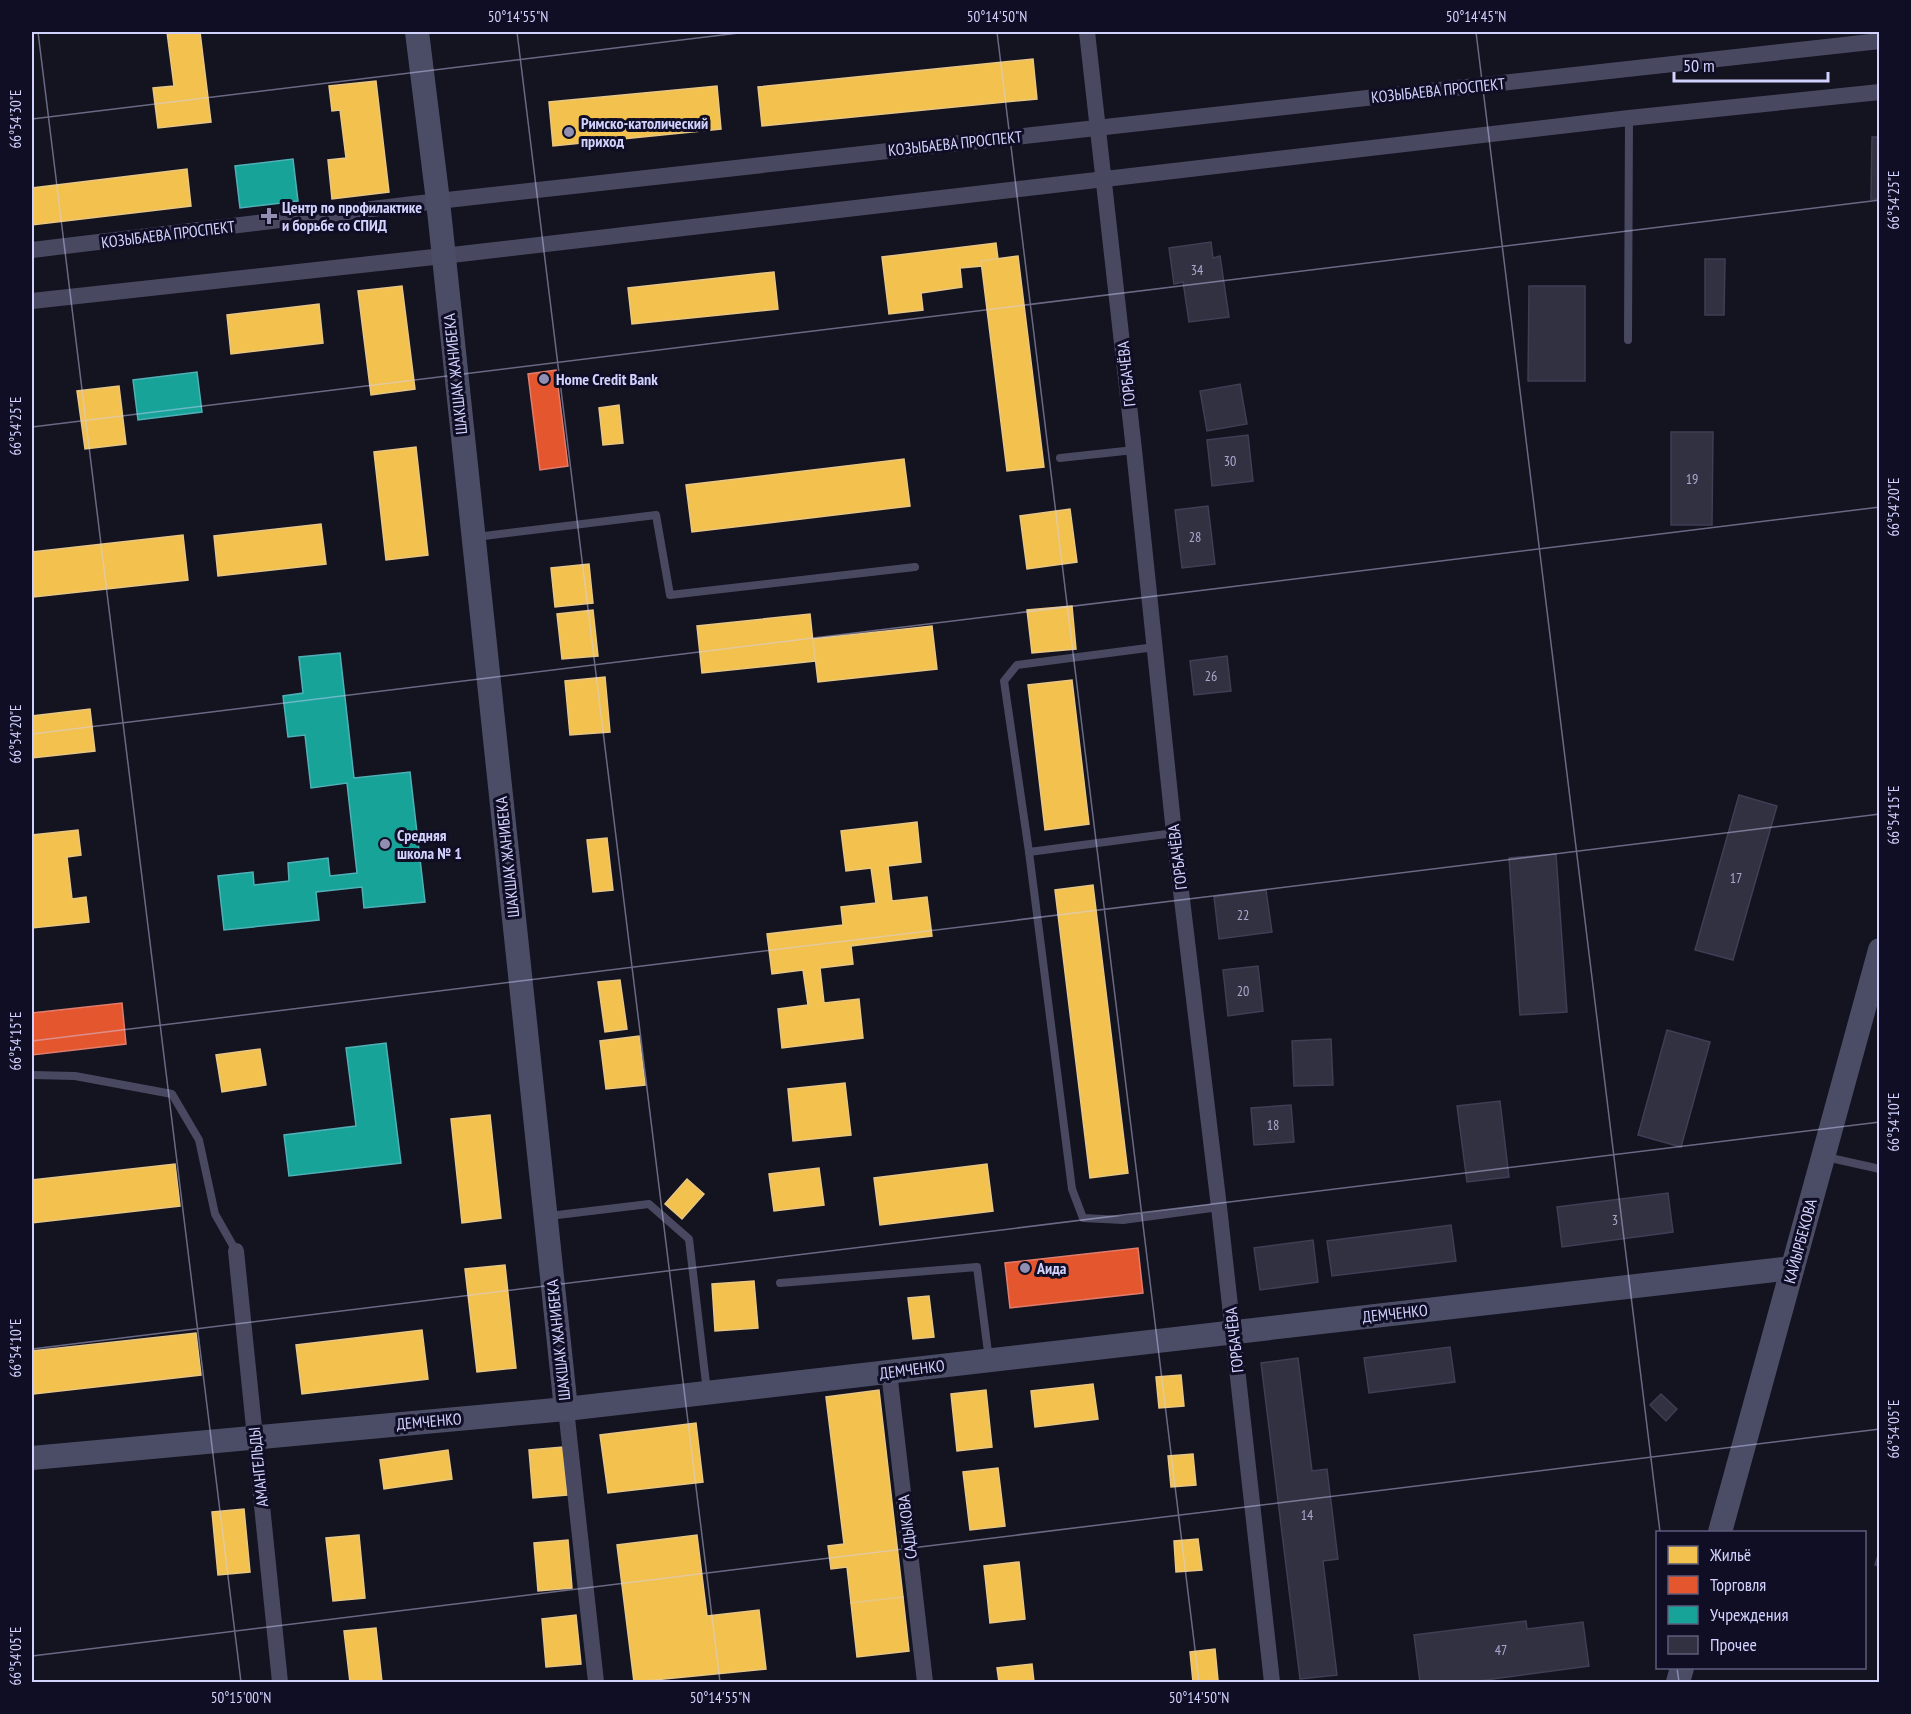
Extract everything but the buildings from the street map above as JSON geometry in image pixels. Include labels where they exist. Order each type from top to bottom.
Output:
[{"type":"street","name":"ШАКШАК ЖАНИБЕКА","points":[[417,32],[438,201],[596,1683]]},
{"type":"street","name":"ГОРБАЧЁВА","points":[[1087,32],[1174,833],[1219,1207],[1272,1683]]},
{"type":"street","name":"КОЗЫБАЕВА ПРОСПЕКТ","points":[[32,250],[438,201],[1880,41]]},
{"type":"street","points":[[32,301],[443,256],[1629,117],[1880,93]]},
{"type":"street","name":"КАЙЫРБЕКОВА","points":[[1721,1531],[1880,950]]},
{"type":"street","name":"АМАНГЕЛЬДЫ","points":[[236,1251],[280,1683]]},
{"type":"street","name":"ДЕМЧЕНКО","points":[[32,1458],[566,1409],[1792,1268]]},
{"type":"street","name":"САДЫКОВА","points":[[889,1372],[925,1683]]},
{"type":"lane","points":[[1628,340],[1629,117]]},
{"type":"lane","points":[[1060,458],[1134,450]]},
{"type":"lane","points":[[473,537],[656,515],[670,595],[915,567]]},
{"type":"lane","points":[[1155,647],[1017,665],[1004,681],[1029,852],[1072,1188],[1083,1218],[1123,1220],[1219,1207]]},
{"type":"lane","points":[[1029,852],[1174,833]]},
{"type":"lane","points":[[32,1075],[75,1076],[172,1094],[199,1140],[215,1214],[236,1251]]},
{"type":"lane","points":[[1823,1156],[1880,1168]]},
{"type":"lane","points":[[545,1217],[649,1204],[689,1239],[707,1392]]},
{"type":"lane","points":[[780,1283],[977,1266],[989,1360]]},
{"type":"place","name":"Римско-католический приход","points":[[569,132]]},
{"type":"place","name":"Центр по профилактике и борьбе со СПИД","points":[[269,216]]},
{"type":"place","name":"Home Credit Bank","points":[[544,379]]},
{"type":"place","name":"Средняя школа № 1","points":[[385,844]]},
{"type":"place","name":"Аида","points":[[1025,1268]]}]
